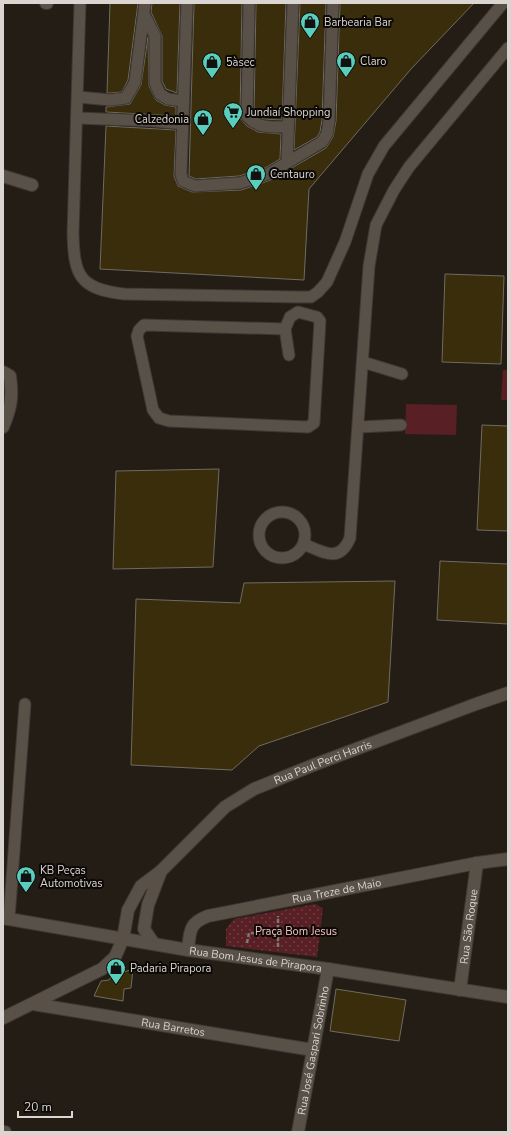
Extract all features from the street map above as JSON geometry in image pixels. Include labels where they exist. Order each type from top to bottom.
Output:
[{"type":"street","points":[[3,176],[32,185]]},
{"type":"street","points":[[3,372],[10,376],[12,391],[11,406],[3,428]]},
{"type":"street","name":"Rua Paul Perci Harris","points":[[3,1018],[102,969],[115,957],[123,939],[128,910],[141,886],[161,871],[201,829],[225,807],[254,789],[468,706],[508,694]]},
{"type":"street","name":"Rua Treze de Maio","points":[[188,950],[191,928],[196,920],[208,916],[477,863],[508,859]]},
{"type":"street","name":"Rua São Roque","points":[[460,990],[477,863]]},
{"type":"street","name":"Rua Paul Perci Harris","points":[[154,944],[144,929],[145,918],[161,871]]},
{"type":"street","name":"Rua Bom Jesus de Pirapora","points":[[6,919],[188,950],[328,969],[508,997]]},
{"type":"street","name":"Rua José Gaspari Sobrinho","points":[[298,1132],[328,969]]},
{"type":"street","name":"Rua Barretos","points":[[33,1004],[313,1050]]},
{"type":"lane","points":[[80,3],[73,233],[73,260],[80,277],[92,286],[106,292],[124,294],[299,297],[311,297],[327,282],[345,242],[368,174],[384,146],[503,3]]},
{"type":"lane","points":[[187,3],[182,174],[183,180],[188,184],[195,186],[240,183],[268,174],[322,142],[327,134],[329,121],[333,3]]},
{"type":"lane","points":[[249,3],[247,116],[252,122],[262,127],[288,127]]},
{"type":"lane","points":[[287,162],[293,3]]},
{"type":"lane","points":[[78,97],[111,100],[126,98],[135,82],[144,8]]},
{"type":"lane","points":[[144,8],[155,36],[155,83],[160,94],[168,99],[183,101]]},
{"type":"lane","points":[[303,544],[329,554],[339,553],[346,548],[352,529],[371,250],[376,225],[383,208],[409,167],[508,48]]},
{"type":"lane","points":[[77,118],[153,121],[183,124]]},
{"type":"lane","points":[[298,312],[299,297]]},
{"type":"lane","points":[[285,329],[144,325],[139,330],[137,336],[153,410],[158,418],[169,422],[308,427],[314,423],[320,321],[316,317],[298,312],[290,317],[285,329],[289,354]]},
{"type":"lane","points":[[363,362],[402,374]]},
{"type":"lane","points":[[359,427],[401,425]]},
{"type":"lane","points":[[282,512],[290,513],[296,517],[304,529],[303,544],[293,555],[286,558],[270,556],[260,544],[259,528],[268,516],[282,512]]},
{"type":"lane","points":[[6,919],[25,704]]},
{"type":"path","points":[[278,928],[278,942]]},
{"type":"path","points":[[248,940],[249,933],[278,934]]},
{"type":"green space","points":[[503,370],[508,370],[508,400],[501,400]]},
{"type":"green space","points":[[406,404],[457,405],[456,435],[405,434]]},
{"type":"green space","name":"Praça Bom Jesus","points":[[315,904],[323,908],[317,957],[226,946],[226,929],[234,919]]},
{"type":"building","points":[[110,3],[138,3],[128,80],[122,92],[107,93]]},
{"type":"building","points":[[152,3],[180,3],[177,93],[166,89],[162,81],[162,36],[151,12]]},
{"type":"building","points":[[194,3],[242,3],[240,118],[247,126],[258,132],[281,134],[280,159],[265,168],[239,176],[196,179],[189,176]]},
{"type":"building","points":[[256,3],[286,3],[282,120],[263,119],[254,113]]},
{"type":"building","points":[[300,3],[326,3],[322,120],[320,132],[317,137],[294,150]]},
{"type":"building","points":[[340,3],[474,3],[411,69],[309,189],[304,280],[100,269],[106,126],[176,130],[174,176],[178,186],[192,192],[241,190],[271,180],[326,148],[333,137],[336,121]]},
{"type":"building","points":[[148,37],[149,86],[156,100],[165,105],[176,107],[176,116],[106,112],[106,107],[130,104],[141,85]]},
{"type":"building","points":[[445,274],[504,276],[501,364],[442,362]]},
{"type":"building","points":[[482,425],[508,426],[508,531],[477,530]]},
{"type":"building","points":[[219,469],[213,567],[113,569],[116,471]]},
{"type":"building","points":[[440,561],[508,564],[508,624],[437,620]]},
{"type":"building","points":[[395,581],[388,702],[259,746],[232,770],[131,765],[136,599],[240,603],[244,583]]},
{"type":"building","name":"Padaria Pirapora","points":[[133,969],[131,988],[124,989],[123,1001],[94,996],[101,981],[109,980],[112,976]]},
{"type":"building","points":[[336,989],[406,1000],[399,1041],[330,1031]]},
{"type":"place","name":"Barbearia Bar","points":[[310,39]]},
{"type":"place","name":"Claro","points":[[346,78]]},
{"type":"place","name":"5àsec","points":[[212,79]]},
{"type":"place","name":"Jundiaí Shopping","points":[[233,129]]},
{"type":"place","name":"Calzedonia","points":[[203,136]]},
{"type":"place","name":"Centauro","points":[[256,191]]},
{"type":"place","name":"KB Peças Automotivas","points":[[26,893]]},
{"type":"place","name":"Padaria Pirapora","points":[[116,985]]}]
